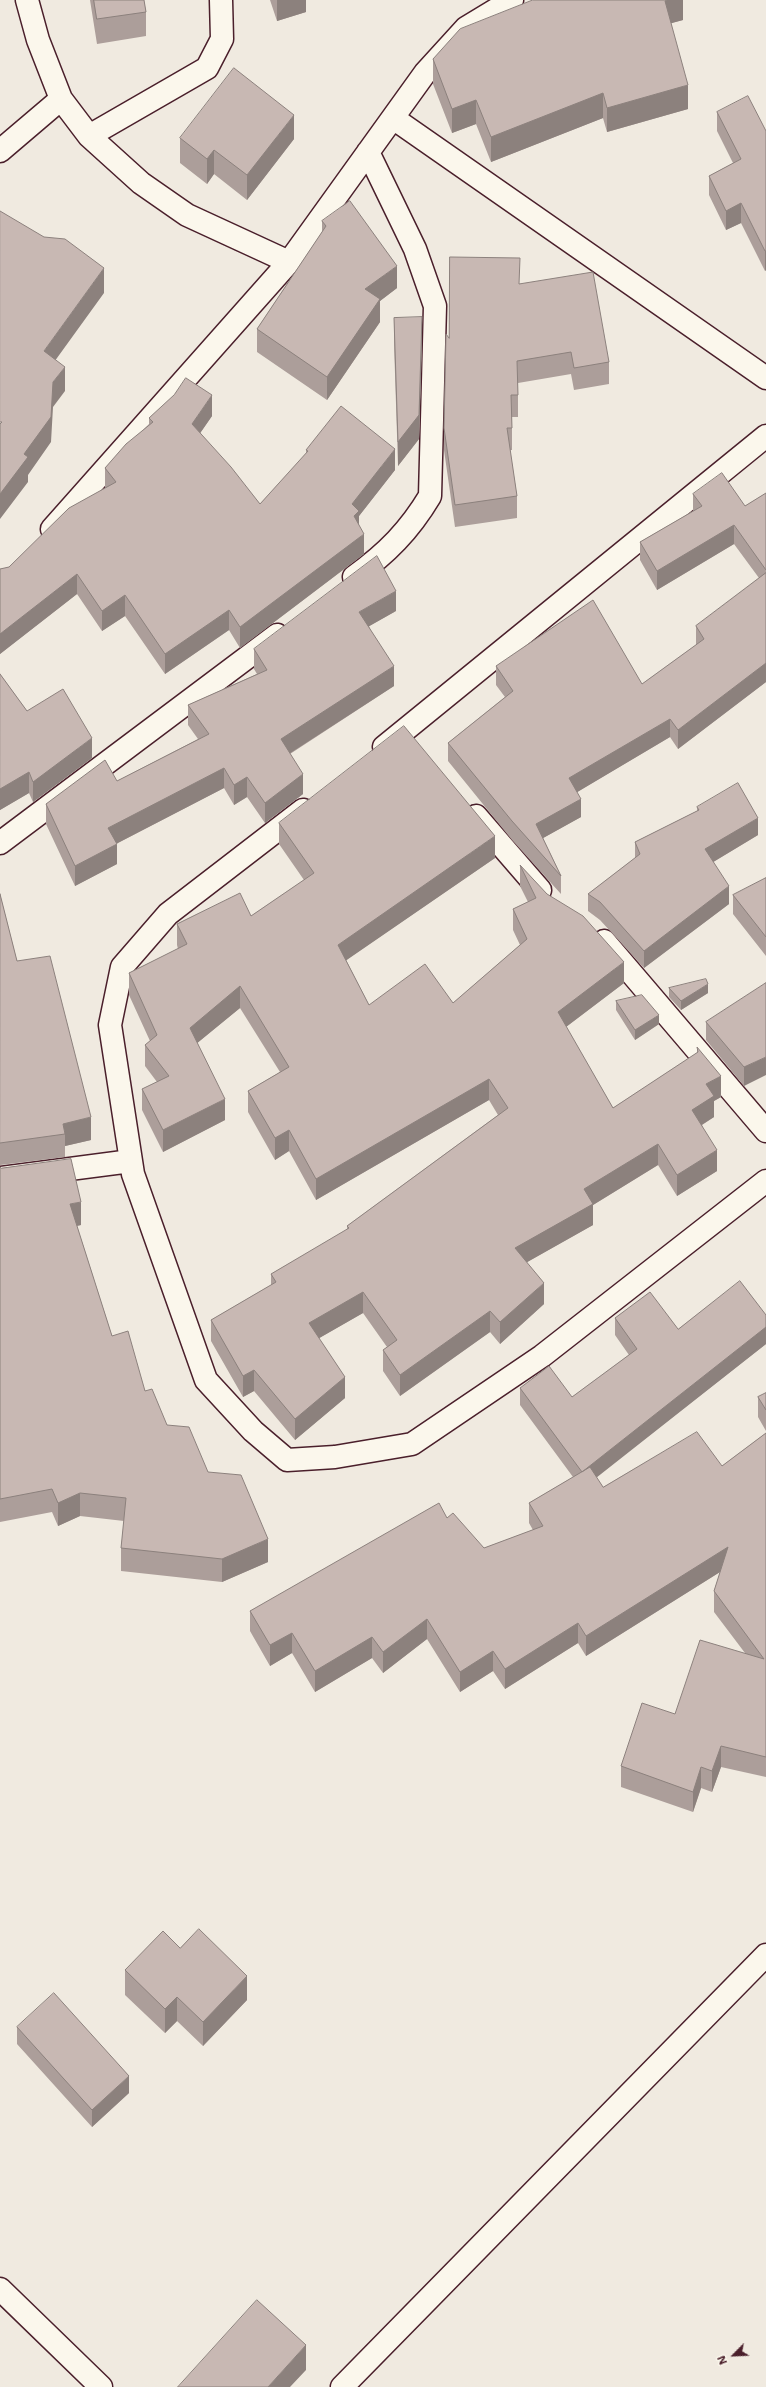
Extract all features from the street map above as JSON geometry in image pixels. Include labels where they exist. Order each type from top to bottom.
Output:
[{"type":"street","points":[[27,0],[38,40],[61,98],[89,136],[141,183],[187,215],[289,262]]},
{"type":"street","points":[[89,136],[207,68],[222,39],[221,0]]},
{"type":"street","points":[[38,542],[60,521],[289,262],[425,73],[466,28],[512,0]]},
{"type":"street","points":[[0,151],[61,98]]},
{"type":"street","points":[[393,118],[766,378]]},
{"type":"street","points":[[335,592],[386,554],[415,521],[430,496],[435,306],[415,249],[368,152]]},
{"type":"street","points":[[368,759],[406,730],[766,436]]},
{"type":"street","points":[[0,843],[291,625]]},
{"type":"street","points":[[406,730],[420,748]]},
{"type":"street","points":[[318,798],[168,914],[122,967],[110,1025],[133,1174],[145,1211],[206,1380],[253,1431],[287,1460],[335,1457],[412,1444],[542,1356],[766,1181]]},
{"type":"street","points":[[464,801],[554,905]]},
{"type":"street","points":[[591,928],[653,997],[766,1131]]},
{"type":"street","points":[[0,1178],[131,1161]]},
{"type":"street","points":[[342,2387],[766,1955]]},
{"type":"street","points":[[0,2289],[101,2387]]},
{"type":"building","points":[[94,0],[144,0],[146,12],[97,19]]},
{"type":"building","points":[[533,0],[667,0],[665,1],[688,85],[607,108],[603,93],[491,137],[476,100],[452,109],[433,59],[460,29]]},
{"type":"building","points":[[234,68],[294,115],[247,175],[214,150],[207,159],[180,138]]},
{"type":"building","points":[[748,96],[766,131],[766,251],[741,203],[726,211],[709,176],[741,159],[717,112]]},
{"type":"building","points":[[350,201],[397,266],[365,289],[380,299],[327,377],[257,329],[326,226],[322,221]]},
{"type":"building","points":[[0,211],[44,237],[65,239],[104,268],[44,351],[65,367],[53,382],[51,417],[24,454],[28,457],[0,494],[0,424],[2,422],[0,422]]},
{"type":"building","points":[[450,257],[520,258],[519,284],[593,272],[609,362],[574,368],[571,352],[517,361],[518,395],[511,395],[512,428],[507,428],[517,496],[455,505],[444,428],[446,334],[449,338]]},
{"type":"building","points":[[422,317],[419,415],[398,442],[394,318]]},
{"type":"building","points":[[186,378],[212,395],[192,424],[231,467],[260,504],[308,451],[306,450],[341,406],[395,449],[352,504],[359,511],[354,516],[364,534],[240,627],[229,610],[165,654],[125,595],[102,611],[77,574],[0,634],[0,569],[9,567],[69,508],[116,482],[105,468],[126,444],[153,422],[149,418],[174,395]]},
{"type":"building","points":[[722,473],[745,506],[766,493],[766,570],[734,525],[657,571],[640,542],[702,506],[693,494]]},
{"type":"building","points":[[377,556],[396,591],[359,612],[394,666],[281,739],[303,774],[265,803],[247,777],[234,785],[224,768],[108,828],[117,844],[75,866],[46,804],[105,760],[117,781],[209,734],[188,705],[267,670],[254,649]]},
{"type":"building","points":[[766,573],[766,663],[678,730],[670,719],[569,778],[581,799],[536,824],[561,876],[512,821],[448,743],[513,691],[496,666],[593,600],[642,684],[704,639],[696,626]]},
{"type":"building","points":[[0,674],[27,711],[63,689],[92,738],[33,782],[29,772],[0,789]]},
{"type":"building","points":[[404,726],[495,836],[338,945],[369,1005],[425,964],[453,1003],[527,939],[513,909],[536,898],[520,865],[547,894],[583,916],[624,962],[558,1012],[613,1108],[698,1052],[697,1047],[721,1076],[706,1084],[714,1096],[692,1110],[717,1150],[677,1175],[658,1144],[584,1189],[593,1204],[515,1248],[544,1283],[500,1322],[490,1311],[400,1375],[383,1350],[397,1340],[363,1292],[309,1323],[345,1377],[295,1419],[254,1370],[243,1376],[211,1320],[276,1282],[271,1274],[349,1228],[347,1226],[508,1108],[489,1079],[316,1179],[289,1130],[275,1138],[248,1091],[289,1067],[240,986],[190,1028],[225,1099],[163,1130],[142,1089],[169,1076],[145,1045],[157,1035],[129,973],[187,944],[177,924],[240,893],[251,916],[314,873],[279,823]]},
{"type":"building","points":[[738,783],[758,818],[705,849],[729,886],[644,951],[600,902],[588,894],[640,854],[635,842],[699,810],[697,807]]},
{"type":"building","points":[[766,878],[766,937],[733,895]]},
{"type":"building","points":[[0,894],[17,961],[50,956],[91,1117],[63,1124],[65,1134],[0,1143]]},
{"type":"building","points":[[706,979],[708,984],[681,1001],[669,988]]},
{"type":"building","points":[[766,983],[766,1057],[744,1067],[706,1022]]},
{"type":"building","points":[[642,995],[659,1015],[635,1030],[616,1001]]},
{"type":"building","points":[[71,1159],[81,1202],[70,1204],[112,1336],[128,1331],[145,1391],[152,1389],[167,1425],[189,1427],[208,1472],[241,1475],[268,1539],[222,1559],[121,1548],[126,1498],[80,1493],[58,1503],[52,1489],[0,1499],[0,1167]]},
{"type":"building","points":[[740,1281],[766,1315],[766,1327],[582,1472],[520,1388],[549,1366],[572,1397],[637,1349],[615,1318],[650,1292],[678,1329]]},
{"type":"building","points":[[766,1393],[766,1410],[758,1397]]},
{"type":"building","points":[[697,1432],[722,1466],[766,1433],[766,1757],[721,1746],[712,1771],[701,1767],[693,1792],[621,1766],[642,1703],[675,1714],[700,1640],[764,1659],[714,1591],[728,1547],[586,1636],[578,1623],[505,1669],[493,1651],[460,1672],[427,1619],[383,1652],[372,1637],[315,1671],[292,1633],[270,1645],[250,1611],[439,1503],[447,1518],[453,1513],[484,1548],[543,1526],[529,1503],[590,1467],[603,1487]]},
{"type":"building","points":[[199,1929],[247,1976],[203,2022],[177,1997],[165,2009],[125,1970],[163,1931],[180,1948]]},
{"type":"building","points":[[54,1993],[129,2076],[92,2110],[17,2027]]},
{"type":"building","points":[[257,2300],[306,2345],[268,2387],[178,2387]]}]
